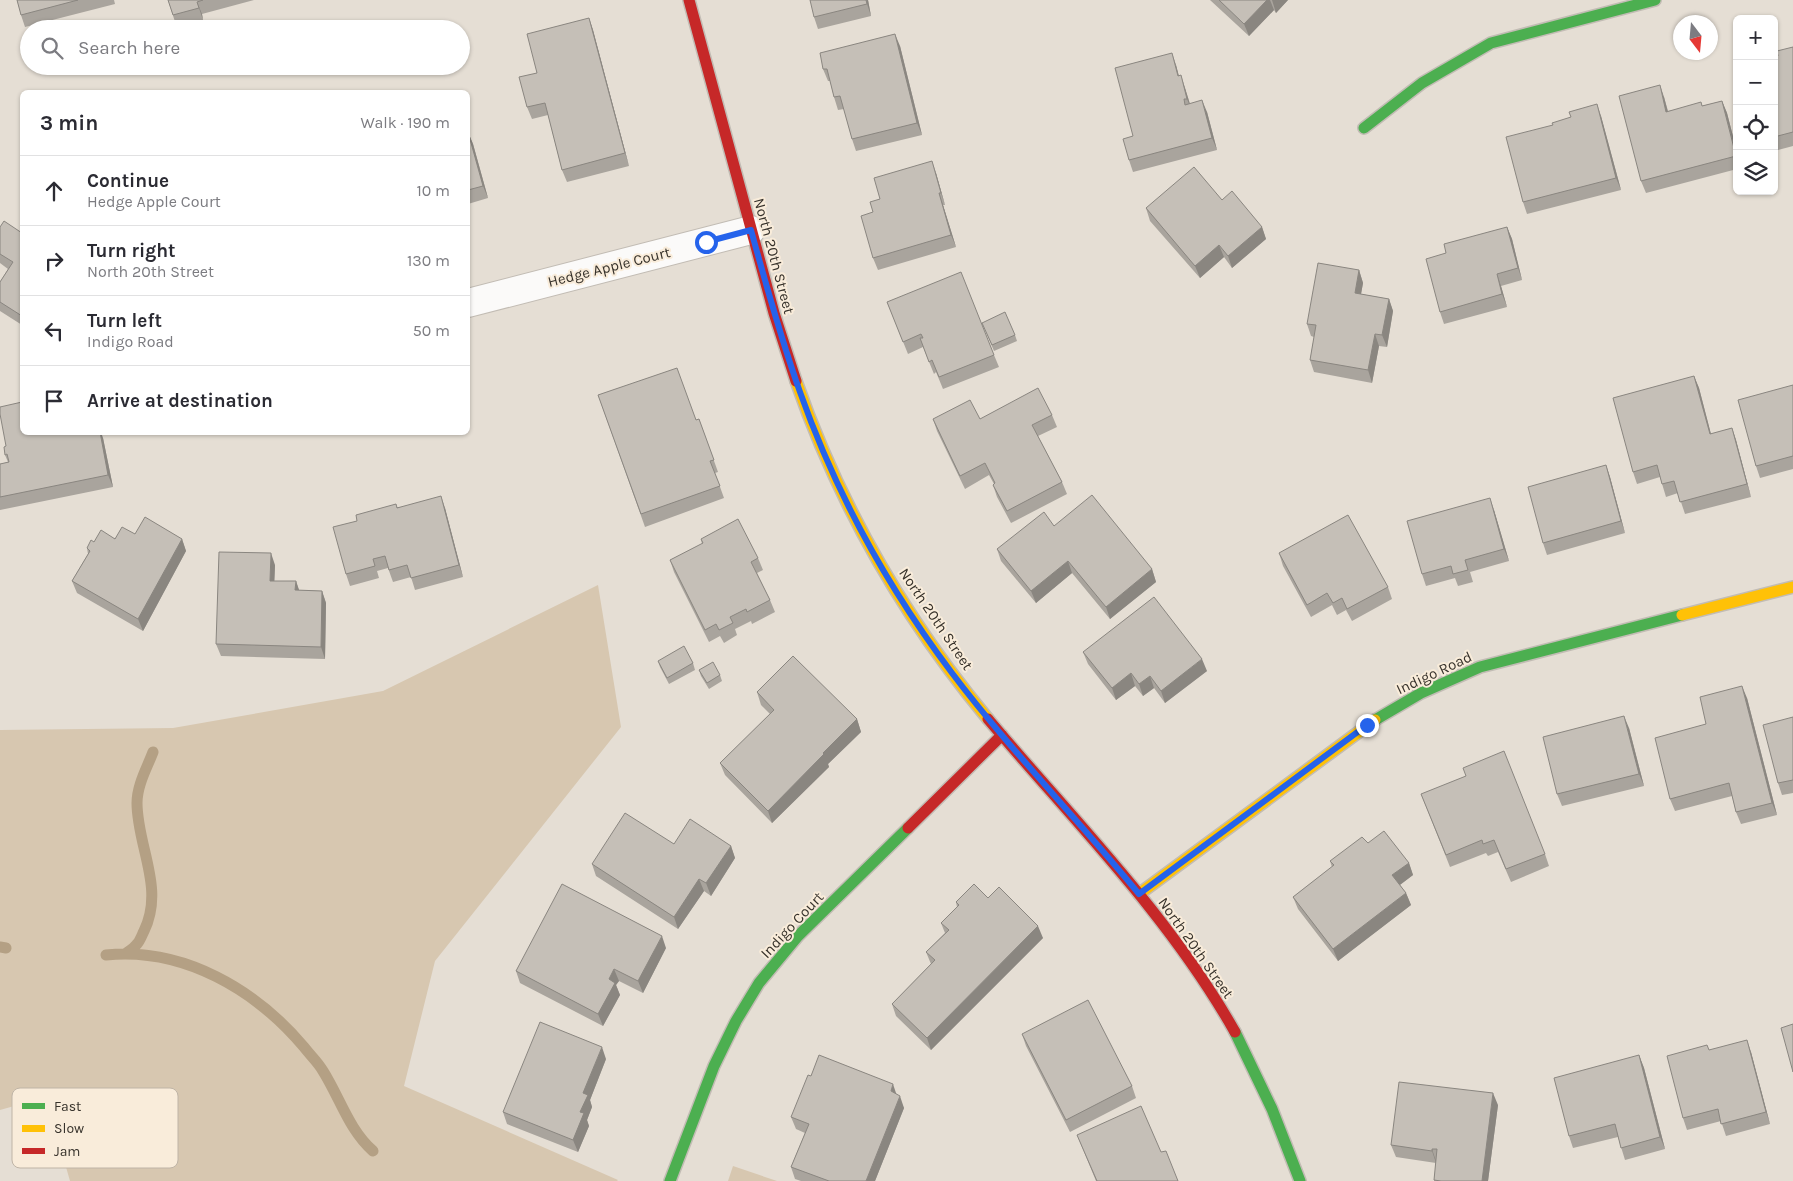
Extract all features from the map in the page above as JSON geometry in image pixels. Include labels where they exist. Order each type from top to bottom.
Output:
[{"type":"street","name":"North 20th Street","points":[[689,0],[774,313],[817,437],[841,489],[869,542],[919,626],[952,673],[1002,735],[1102,848],[1199,975],[1239,1040],[1272,1109],[1300,1181]]},
{"type":"street","points":[[1364,128],[1422,83],[1491,43],[1655,0]]},
{"type":"street","name":"Hedge Apple Court","points":[[470,302],[751,230]]},
{"type":"street","name":"Indigo Road","points":[[1139,894],[1367,725],[1421,693],[1480,668],[1793,587]]},
{"type":"street","name":"Indigo Court","points":[[670,1181],[708,1080],[724,1046],[762,980],[805,930],[1002,735]]},
{"type":"shaded area","points":[[598,585],[621,727],[435,961],[404,1086],[618,1180],[70,1181],[66,1168],[178,1168],[178,1088],[12,1088],[12,1107],[0,1110],[0,730],[173,728],[383,691]]},
{"type":"shaded area","points":[[733,1166],[777,1181],[728,1181]]},
{"type":"building","points":[[17,0],[78,0],[21,15]]},
{"type":"building","points":[[168,0],[203,0],[197,2],[199,8],[173,15]]},
{"type":"building","points":[[810,0],[866,0],[867,4],[814,17]]},
{"type":"building","points":[[1219,0],[1267,0],[1244,24]]},
{"type":"building","points":[[589,18],[625,153],[562,170],[545,103],[527,107],[519,77],[537,73],[527,34]]},
{"type":"building","points":[[895,34],[917,123],[852,139],[840,96],[834,97],[827,69],[823,69],[820,53]]},
{"type":"building","points":[[1793,47],[1793,132],[1778,136],[1778,56],[1778,51]]},
{"type":"building","points":[[1172,53],[1178,76],[1181,75],[1187,99],[1184,99],[1185,105],[1202,100],[1212,138],[1129,160],[1123,139],[1133,136],[1115,68]]},
{"type":"building","points":[[1660,85],[1666,112],[1701,102],[1702,106],[1722,101],[1733,144],[1733,157],[1641,181],[1619,96]]},
{"type":"building","points":[[1597,104],[1616,178],[1523,202],[1506,137],[1553,125],[1552,123],[1571,117],[1569,112]]},
{"type":"building","points":[[470,139],[483,186],[470,189]]},
{"type":"building","points":[[932,161],[951,235],[873,258],[861,216],[873,212],[870,202],[880,199],[874,178]]},
{"type":"building","points":[[1194,167],[1222,200],[1232,191],[1262,227],[1228,256],[1219,245],[1195,266],[1146,208]]},
{"type":"building","points":[[4,221],[20,232],[20,315],[0,302],[0,282],[13,262],[0,254],[0,227]]},
{"type":"building","points":[[1507,227],[1518,268],[1497,274],[1502,294],[1440,312],[1426,259],[1446,253],[1444,244]]},
{"type":"building","points":[[1318,263],[1359,270],[1355,293],[1389,299],[1382,335],[1375,334],[1368,370],[1310,360],[1316,325],[1307,324]]},
{"type":"building","points":[[961,272],[994,355],[939,377],[932,360],[929,362],[920,338],[923,338],[921,334],[903,342],[887,302]]},
{"type":"building","points":[[1005,312],[1015,335],[992,345],[982,323]]},
{"type":"building","points":[[677,368],[696,420],[699,419],[714,460],[710,461],[720,486],[641,514],[598,395]]},
{"type":"building","points":[[1694,376],[1710,434],[1732,428],[1747,484],[1680,502],[1674,481],[1662,484],[1657,465],[1633,472],[1613,398]]},
{"type":"building","points":[[1793,385],[1793,456],[1756,466],[1738,400]]},
{"type":"building","points":[[1038,388],[1052,415],[1032,425],[1062,482],[1007,511],[993,485],[995,483],[985,463],[960,476],[933,419],[970,400],[980,419]]},
{"type":"building","points":[[20,402],[20,435],[101,435],[108,475],[0,497],[0,464],[9,462],[7,454],[5,455],[4,447],[6,446],[0,407]]},
{"type":"building","points":[[1606,465],[1621,521],[1543,543],[1528,487]]},
{"type":"building","points":[[1092,495],[1152,569],[1106,607],[1068,561],[1031,591],[997,549],[1044,512],[1054,526]]},
{"type":"building","points":[[441,496],[459,565],[411,578],[407,565],[389,570],[385,556],[373,559],[375,566],[346,574],[333,527],[357,521],[356,515],[396,504],[397,508]]},
{"type":"building","points":[[1490,498],[1504,549],[1465,560],[1468,570],[1453,574],[1451,566],[1422,574],[1407,521]]},
{"type":"building","points":[[1348,515],[1388,587],[1347,609],[1342,598],[1333,603],[1327,593],[1307,605],[1279,553]]},
{"type":"building","points":[[145,517],[182,539],[138,619],[72,581],[90,551],[87,548],[91,540],[94,542],[101,530],[115,539],[122,527],[135,534]]},
{"type":"building","points":[[738,519],[758,558],[751,562],[770,600],[747,612],[746,609],[730,617],[733,623],[719,630],[716,624],[705,630],[670,560],[703,543],[701,539]]},
{"type":"building","points":[[219,552],[271,553],[270,581],[296,581],[295,590],[322,591],[321,647],[216,644]]},
{"type":"building","points":[[1154,597],[1202,659],[1161,691],[1150,676],[1139,684],[1131,673],[1112,688],[1083,652]]},
{"type":"building","points":[[684,646],[693,663],[667,678],[658,661]]},
{"type":"building","points":[[793,656],[857,719],[768,811],[720,763],[774,710],[757,692]]},
{"type":"building","points":[[713,662],[720,675],[707,683],[699,670]]},
{"type":"building","points":[[1742,686],[1772,803],[1736,812],[1729,783],[1670,799],[1655,738],[1706,724],[1700,697]]},
{"type":"building","points":[[1624,716],[1639,774],[1557,794],[1543,737]]},
{"type":"building","points":[[1793,717],[1793,780],[1778,783],[1763,725]]},
{"type":"building","points":[[1504,751],[1545,854],[1506,869],[1494,840],[1483,844],[1482,840],[1446,855],[1421,794],[1466,776],[1463,768]]},
{"type":"building","points":[[625,813],[674,844],[690,819],[731,846],[706,883],[699,879],[674,917],[592,864]]},
{"type":"building","points":[[1384,831],[1409,863],[1392,875],[1406,893],[1333,949],[1293,897],[1334,865],[1330,861],[1362,837],[1368,843]]},
{"type":"building","points":[[562,884],[662,936],[638,981],[614,969],[609,979],[615,983],[598,1014],[516,971]]},
{"type":"building","points":[[974,884],[988,898],[999,887],[1038,926],[927,1038],[892,1004],[935,960],[926,952],[949,930],[941,923],[959,905],[956,902]]},
{"type":"building","points":[[1088,1000],[1132,1086],[1066,1120],[1022,1034]]},
{"type":"building","points":[[540,1022],[602,1047],[583,1093],[588,1095],[580,1112],[584,1113],[573,1140],[503,1112]]},
{"type":"building","points":[[1793,1024],[1793,1072],[1781,1028]]},
{"type":"building","points":[[1747,1040],[1766,1112],[1721,1124],[1718,1109],[1683,1118],[1667,1056],[1707,1045],[1709,1050]]},
{"type":"building","points":[[819,1055],[893,1084],[891,1091],[900,1096],[866,1181],[829,1181],[791,1167],[809,1124],[791,1117],[808,1075],[811,1076]]},
{"type":"building","points":[[1639,1055],[1660,1137],[1621,1148],[1615,1124],[1569,1136],[1554,1078]]},
{"type":"building","points":[[1399,1082],[1493,1093],[1482,1181],[1434,1180],[1437,1149],[1432,1149],[1432,1151],[1391,1145]]},
{"type":"building","points":[[1141,1106],[1161,1152],[1166,1151],[1178,1181],[1097,1181],[1077,1135]]},
{"type":"waterway","points":[[125,954],[139,941],[150,915],[151,883],[138,819],[137,796],[140,783],[153,752]]},
{"type":"waterway","points":[[0,947],[6,948]]},
{"type":"waterway","points":[[106,955],[135,954],[163,958],[190,966],[216,977],[264,1007],[285,1026],[319,1065],[351,1124],[373,1151]]},
{"type":"traffic: fast","points":[[1364,128],[1422,83],[1491,43],[1655,0]]},
{"type":"traffic: fast","points":[[1375,720],[1421,693],[1480,667],[1682,615]]},
{"type":"traffic: fast","points":[[670,1181],[714,1066],[736,1021],[759,983],[798,936],[908,828]]},
{"type":"traffic: fast","points":[[1235,1032],[1272,1109],[1300,1181]]},
{"type":"traffic: slow","points":[[796,381],[832,472],[877,559],[929,641],[988,719]]},
{"type":"traffic: slow","points":[[1682,615],[1793,587]]},
{"type":"traffic: slow","points":[[1139,894],[1375,720]]},
{"type":"traffic: jam","points":[[689,0],[774,313],[796,381]]},
{"type":"traffic: jam","points":[[988,719],[1151,908],[1209,989],[1235,1032]]},
{"type":"traffic: jam","points":[[908,828],[1002,735]]},
{"type":"route","points":[[706,242],[751,230],[789,361],[817,437],[864,535],[894,587],[952,673],[1002,735],[1102,848],[1139,894],[1367,725]]}]
